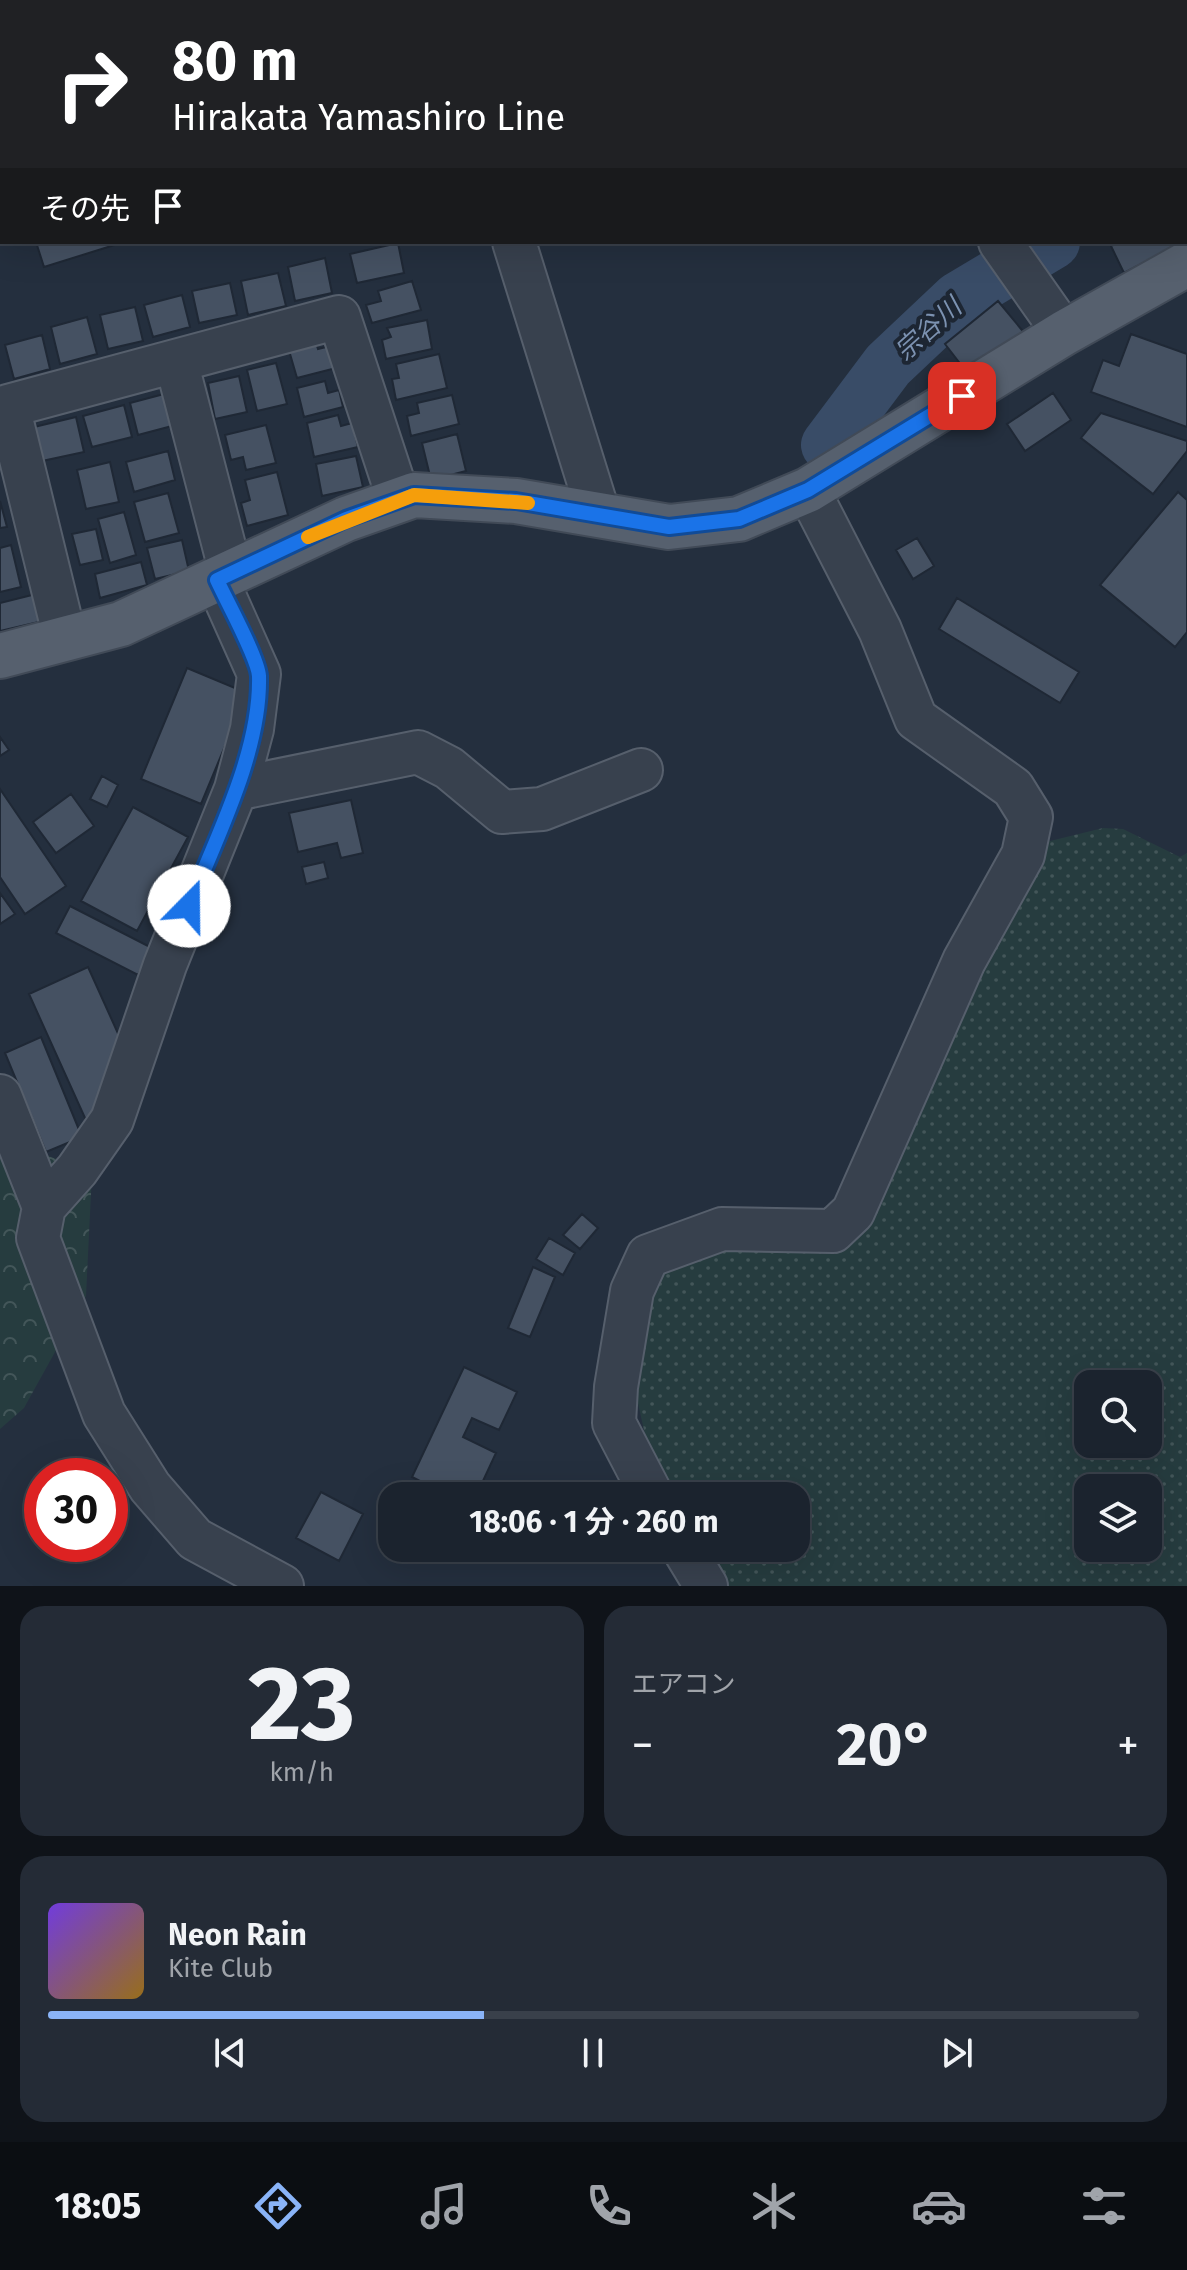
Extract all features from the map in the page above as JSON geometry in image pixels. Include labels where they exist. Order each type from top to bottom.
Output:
[{"type":"main road","points":[[0,656],[121,624],[346,519],[414,495],[516,501],[669,527],[739,519],[808,490],[1064,333],[1179,280]]},
{"type":"street","points":[[515,244],[599,515]]},
{"type":"street","points":[[1001,244],[1064,333]]},
{"type":"street","points":[[65,638],[8,406],[339,317],[399,500]]},
{"type":"street","points":[[176,361],[224,576],[259,674],[252,729],[236,789],[165,965],[112,1120],[44,1207],[38,1238],[93,1387],[119,1438],[150,1487],[195,1539],[282,1586]]},
{"type":"street","points":[[645,1482],[614,1423],[616,1387],[632,1291],[648,1256],[722,1229],[833,1231],[853,1212],[964,961],[1023,855],[1031,817],[1013,788],[916,719],[880,630],[808,490]]},
{"type":"street","points":[[236,789],[418,752],[449,768],[502,812],[542,809],[641,770]]},
{"type":"street","points":[[0,1096],[44,1207]]},
{"type":"street","points":[[691,1562],[706,1586]]},
{"type":"green space","points":[[1103,828],[1123,829],[1180,857],[1187,853],[1187,1586],[725,1586],[712,1562],[810,1562],[810,1482],[669,1482],[646,1439],[635,1390],[648,1295],[660,1274],[686,1258],[715,1250],[817,1248],[956,1013],[1046,842]]},
{"type":"green space","points":[[0,1137],[92,1173],[86,1296],[24,1408],[0,1429]]},
{"type":"building","points":[[37,244],[118,244],[44,267]]},
{"type":"building","points":[[398,244],[404,273],[357,283],[350,254]]},
{"type":"building","points":[[1173,244],[1174,247],[1124,273],[1111,246]]},
{"type":"building","points":[[325,258],[332,293],[295,301],[288,267]]},
{"type":"building","points":[[278,273],[286,306],[248,315],[241,281]]},
{"type":"building","points":[[412,281],[421,310],[372,323],[366,305],[381,301],[378,291]]},
{"type":"building","points":[[230,283],[237,315],[199,323],[192,291]]},
{"type":"building","points":[[182,295],[190,327],[153,337],[144,305]]},
{"type":"building","points":[[998,301],[1026,335],[972,379],[945,344]]},
{"type":"building","points":[[135,307],[143,341],[108,349],[100,315]]},
{"type":"building","points":[[87,317],[97,354],[60,364],[51,327]]},
{"type":"building","points":[[427,320],[432,349],[386,359],[382,340],[391,337],[387,328]]},
{"type":"building","points":[[1131,334],[1187,354],[1187,427],[1091,392],[1103,360],[1119,366]]},
{"type":"building","points":[[42,335],[50,369],[14,379],[5,345]]},
{"type":"building","points":[[315,339],[318,349],[334,345],[340,367],[297,378],[288,347]]},
{"type":"building","points":[[439,354],[447,388],[396,400],[392,379],[399,378],[396,364]]},
{"type":"building","points":[[276,363],[287,404],[257,411],[247,370]]},
{"type":"building","points":[[239,376],[247,412],[215,419],[208,383]]},
{"type":"building","points":[[325,381],[328,393],[339,390],[343,407],[304,417],[297,388]]},
{"type":"building","points":[[1053,393],[1071,420],[1025,451],[1007,424]]},
{"type":"building","points":[[164,394],[172,426],[138,435],[130,403]]},
{"type":"building","points":[[452,395],[459,424],[411,436],[407,416],[419,413],[417,403]]},
{"type":"building","points":[[124,405],[132,437],[92,447],[83,416]]},
{"type":"building","points":[[1101,413],[1187,441],[1187,451],[1153,494],[1081,438]]},
{"type":"building","points":[[338,415],[341,426],[352,423],[358,447],[314,457],[307,423]]},
{"type":"building","points":[[76,417],[84,452],[42,461],[34,427]]},
{"type":"building","points":[[266,425],[276,463],[246,470],[243,457],[231,460],[225,435]]},
{"type":"building","points":[[457,434],[466,471],[431,480],[422,443]]},
{"type":"building","points":[[168,451],[175,480],[134,492],[126,462]]},
{"type":"building","points":[[356,456],[363,487],[322,496],[316,464]]},
{"type":"building","points":[[110,462],[119,502],[86,509],[77,470]]},
{"type":"building","points":[[277,472],[288,515],[247,526],[241,503],[250,500],[245,480]]},
{"type":"building","points":[[1178,492],[1187,500],[1187,632],[1175,647],[1100,585]]},
{"type":"building","points":[[168,493],[179,533],[145,542],[134,502]]},
{"type":"building","points":[[0,501],[7,527],[0,528]]},
{"type":"building","points":[[124,512],[136,555],[110,563],[98,519]]},
{"type":"building","points":[[96,529],[103,560],[80,565],[72,534]]},
{"type":"building","points":[[917,538],[934,566],[913,579],[896,550]]},
{"type":"building","points":[[182,540],[189,571],[155,579],[147,548]]},
{"type":"building","points":[[11,545],[21,587],[0,592],[0,548]]},
{"type":"building","points":[[141,562],[147,585],[100,598],[95,574]]},
{"type":"building","points":[[36,594],[43,621],[0,631],[0,603]]},
{"type":"building","points":[[957,598],[1079,672],[1060,703],[939,629]]},
{"type":"building","points":[[187,668],[247,693],[201,804],[141,779]]},
{"type":"building","points":[[0,737],[9,750],[0,756]]},
{"type":"building","points":[[102,776],[118,785],[107,807],[90,799]]},
{"type":"building","points":[[0,789],[66,886],[25,914],[0,877]]},
{"type":"building","points":[[71,794],[94,826],[56,853],[33,822]]},
{"type":"building","points":[[351,800],[363,853],[341,858],[337,843],[298,852],[289,813]]},
{"type":"building","points":[[133,807],[188,837],[137,931],[81,901]]},
{"type":"building","points":[[324,862],[328,878],[306,884],[302,867]]},
{"type":"building","points":[[0,893],[15,914],[0,924]]},
{"type":"building","points":[[70,906],[152,948],[138,975],[56,933]]},
{"type":"building","points":[[88,967],[125,1049],[98,1118],[85,1118],[29,994]]},
{"type":"building","points":[[41,1037],[82,1137],[46,1152],[5,1053]]},
{"type":"building","points":[[582,1214],[598,1228],[580,1249],[563,1235]]},
{"type":"building","points":[[549,1238],[575,1253],[563,1275],[536,1259]]},
{"type":"building","points":[[533,1267],[555,1277],[530,1337],[508,1328]]},
{"type":"building","points":[[464,1367],[517,1392],[499,1430],[472,1418],[463,1437],[496,1453],[483,1482],[422,1482],[412,1477]]},
{"type":"building","points":[[321,1492],[363,1514],[339,1561],[296,1538]]},
{"type":"waterway","name":"宗谷川","points":[[828,445],[888,365],[958,299],[1050,244]]},
{"type":"slow traffic","points":[[308,537],[346,519],[414,495],[528,503]]},
{"type":"route","points":[[189,906],[236,789],[252,729],[259,674],[217,580],[346,519],[414,495],[516,501],[669,527],[739,519],[808,490],[962,396]]}]
